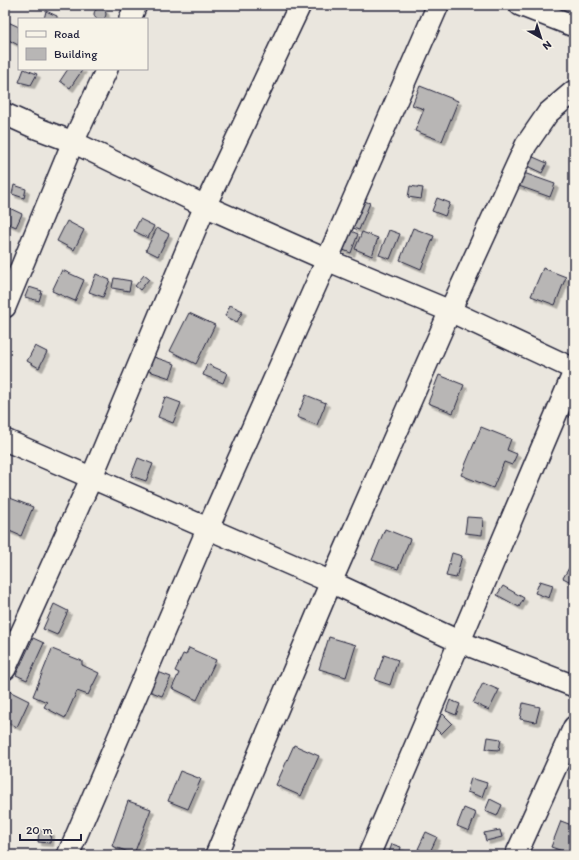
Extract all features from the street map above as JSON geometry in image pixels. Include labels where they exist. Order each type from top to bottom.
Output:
[{"type":"street","points":[[130,18],[136,5]]},
{"type":"street","points":[[5,669],[91,479],[206,206],[300,5]]},
{"type":"street","points":[[68,855],[208,528],[438,5]]},
{"type":"street","points":[[520,5],[574,26]]},
{"type":"street","points":[[5,307],[73,142],[107,70]]},
{"type":"street","points":[[216,855],[331,582],[450,311],[526,145],[548,113],[574,91]]},
{"type":"street","points":[[5,114],[73,142],[206,206],[327,260],[450,311],[574,369]]},
{"type":"street","points":[[369,855],[574,372]]},
{"type":"street","points":[[5,440],[91,479],[331,582],[460,642],[574,686]]},
{"type":"street","points":[[516,855],[574,727]]},
{"type":"building","points":[[102,8],[105,9],[105,18],[95,18],[95,9]]},
{"type":"building","points":[[46,11],[57,16],[57,18],[44,18]]},
{"type":"building","points":[[8,22],[18,27],[18,45],[5,38],[5,27]]},
{"type":"building","points":[[24,70],[37,74],[31,85],[19,82]]},
{"type":"building","points":[[67,70],[82,70],[70,88],[60,81]]},
{"type":"building","points":[[420,86],[458,101],[442,141],[415,131],[424,109],[412,105]]},
{"type":"building","points":[[531,156],[547,163],[542,173],[527,166]]},
{"type":"building","points":[[521,172],[555,184],[550,197],[516,185]]},
{"type":"building","points":[[14,185],[26,189],[24,198],[12,194]]},
{"type":"building","points":[[410,186],[423,188],[421,199],[408,197]]},
{"type":"building","points":[[437,198],[450,203],[445,216],[432,211]]},
{"type":"building","points":[[364,201],[370,203],[359,230],[353,228]]},
{"type":"building","points":[[5,206],[22,214],[16,227],[5,222]]},
{"type":"building","points":[[140,219],[154,226],[148,238],[134,231]]},
{"type":"building","points":[[67,221],[84,230],[74,250],[57,241]]},
{"type":"building","points":[[157,228],[169,234],[158,256],[146,250]]},
{"type":"building","points":[[413,228],[434,236],[421,269],[400,260]]},
{"type":"building","points":[[346,229],[358,234],[351,253],[338,248]]},
{"type":"building","points":[[389,230],[400,234],[390,259],[379,255]]},
{"type":"building","points":[[362,232],[378,238],[372,256],[355,249]]},
{"type":"building","points":[[543,268],[566,277],[555,305],[531,296]]},
{"type":"building","points":[[62,270],[84,280],[75,301],[52,291]]},
{"type":"building","points":[[96,274],[110,280],[103,297],[89,292]]},
{"type":"building","points":[[144,275],[149,279],[140,290],[135,286]]},
{"type":"building","points":[[114,278],[131,281],[129,291],[112,288]]},
{"type":"building","points":[[29,287],[42,291],[39,301],[25,297]]},
{"type":"building","points":[[230,305],[243,311],[237,322],[225,316]]},
{"type":"building","points":[[189,313],[215,325],[196,364],[170,351]]},
{"type":"building","points":[[35,346],[47,352],[39,368],[27,361]]},
{"type":"building","points":[[151,356],[175,364],[170,378],[146,370]]},
{"type":"building","points":[[207,364],[227,373],[223,383],[203,375]]},
{"type":"building","points":[[439,375],[464,385],[453,413],[428,403]]},
{"type":"building","points":[[306,395],[326,403],[317,425],[297,417]]},
{"type":"building","points":[[165,397],[181,403],[173,423],[158,417]]},
{"type":"building","points":[[574,402],[574,418],[569,417]]},
{"type":"building","points":[[481,427],[511,439],[507,450],[517,454],[512,465],[504,462],[493,488],[461,475]]},
{"type":"building","points":[[138,458],[153,464],[146,481],[131,476]]},
{"type":"building","points":[[5,496],[33,507],[21,536],[5,529]]},
{"type":"building","points":[[467,517],[483,518],[482,535],[465,533]]},
{"type":"building","points":[[385,529],[410,539],[398,569],[372,560]]},
{"type":"building","points":[[452,553],[462,556],[456,578],[446,576]]},
{"type":"building","points":[[572,563],[574,565],[573,583],[563,578]]},
{"type":"building","points":[[540,581],[553,585],[549,598],[535,593]]},
{"type":"building","points":[[503,586],[524,598],[519,607],[497,595]]},
{"type":"building","points":[[54,604],[68,611],[57,635],[43,629]]},
{"type":"building","points":[[329,637],[356,645],[346,677],[319,669]]},
{"type":"building","points":[[33,638],[44,643],[27,680],[16,675]]},
{"type":"building","points":[[189,648],[216,660],[197,700],[172,688],[179,673],[175,671],[183,654],[186,655]]},
{"type":"building","points":[[52,649],[82,661],[82,665],[99,673],[88,695],[77,691],[65,718],[44,707],[47,702],[33,696]]},
{"type":"building","points":[[384,655],[398,660],[390,685],[375,680]]},
{"type":"building","points":[[158,672],[171,677],[162,696],[149,691]]},
{"type":"building","points":[[483,683],[499,690],[489,710],[473,703]]},
{"type":"building","points":[[9,691],[29,701],[17,727],[5,721],[5,699]]},
{"type":"building","points":[[450,700],[460,704],[456,715],[446,711]]},
{"type":"building","points":[[523,703],[540,707],[536,722],[520,719]]},
{"type":"building","points":[[443,714],[452,723],[441,734],[432,725]]},
{"type":"building","points":[[488,737],[501,739],[499,750],[486,749]]},
{"type":"building","points":[[294,745],[319,756],[301,796],[276,785]]},
{"type":"building","points":[[180,771],[201,779],[188,809],[168,801]]},
{"type":"building","points":[[471,778],[487,783],[482,797],[467,792]]},
{"type":"building","points":[[490,799],[502,805],[497,816],[485,811]]},
{"type":"building","points":[[128,801],[151,809],[134,854],[112,846]]},
{"type":"building","points":[[464,808],[476,813],[469,831],[457,826]]},
{"type":"building","points":[[561,821],[574,826],[574,855],[551,847]]},
{"type":"building","points":[[39,830],[51,832],[50,843],[38,842]]},
{"type":"building","points":[[500,830],[502,837],[486,841],[484,833]]},
{"type":"building","points":[[426,832],[437,837],[429,854],[418,849]]},
{"type":"building","points":[[392,844],[401,847],[399,855],[388,855]]}]
